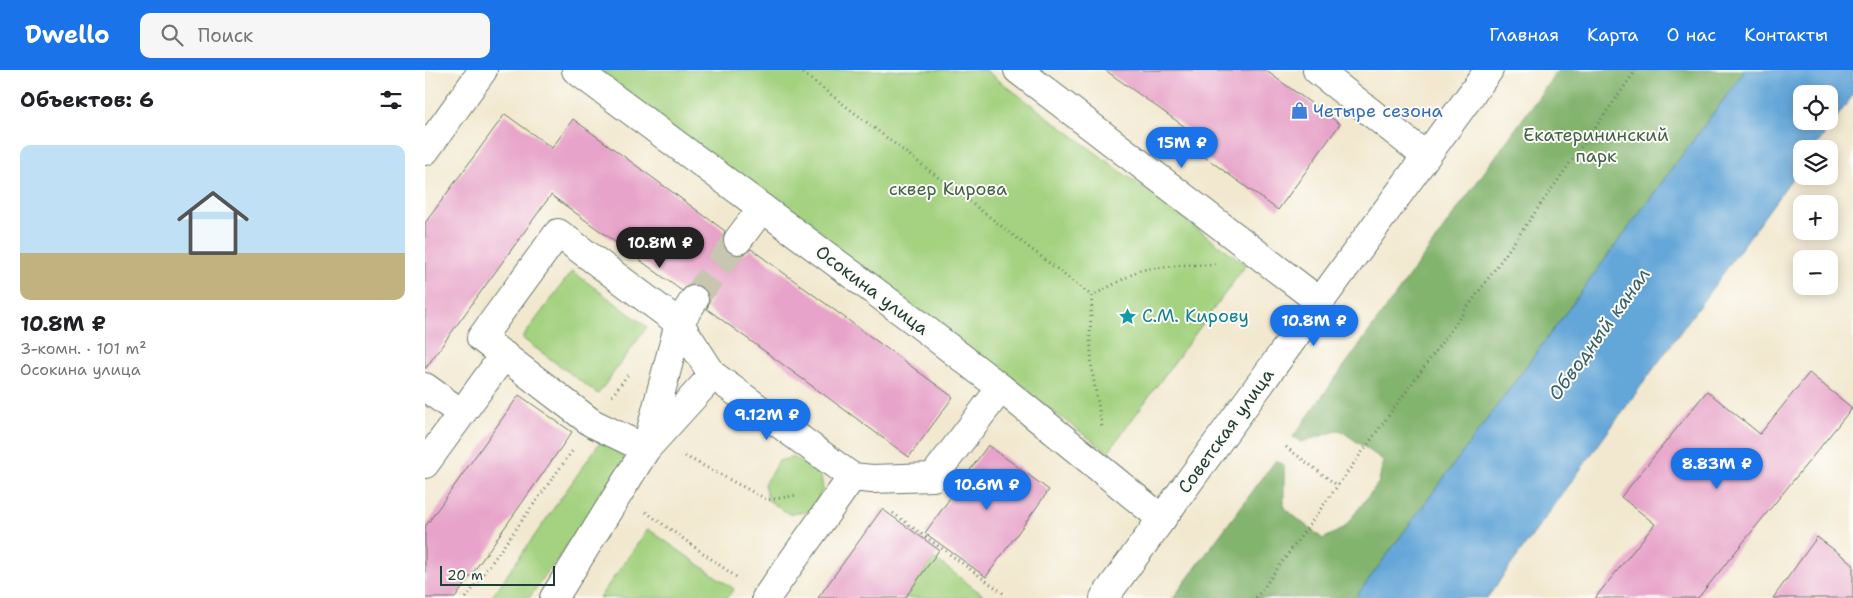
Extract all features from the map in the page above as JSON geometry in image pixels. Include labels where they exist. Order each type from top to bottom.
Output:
[{"type":"street","points":[[425,151],[483,70]]},
{"type":"street","name":"Осокина улица","points":[[575,70],[912,319],[1001,388],[1162,519]]},
{"type":"street","points":[[1018,70],[1320,302]]},
{"type":"street","points":[[1317,70],[1426,156]]},
{"type":"street","name":"Советская улица","points":[[1104,598],[1489,70]]},
{"type":"street","points":[[738,240],[762,208]]},
{"type":"street","points":[[646,449],[593,423],[481,338],[558,233],[679,323],[713,375],[852,477],[872,479],[933,476],[1001,388]]},
{"type":"street","points":[[646,449],[679,323],[694,300]]},
{"type":"street","points":[[425,464],[504,355]]},
{"type":"street","points":[[553,598],[646,449],[713,375]]},
{"type":"street","points":[[425,387],[461,413]]},
{"type":"street","points":[[766,598],[852,477]]},
{"type":"path","points":[[799,70],[1092,296]]},
{"type":"path","points":[[1256,598],[1636,70]]},
{"type":"path","points":[[1092,296],[1140,270],[1183,265],[1219,265]]},
{"type":"path","points":[[1092,296],[1090,336],[1092,371],[1104,435]]},
{"type":"path","points":[[1286,446],[1338,486]]},
{"type":"path","points":[[685,456],[768,500]]},
{"type":"path","points":[[645,511],[766,598]]},
{"type":"path","points":[[891,511],[1003,593]]},
{"type":"green space","name":"сквер Кирова","points":[[588,70],[985,70],[1246,265],[1108,452]]},
{"type":"green space","name":"Екатерининский парк","points":[[1558,70],[1745,70],[1355,598],[1173,598],[1276,460],[1284,465],[1284,508],[1323,539],[1344,528],[1379,482],[1383,460],[1340,430],[1301,442],[1293,437]]},
{"type":"green space","points":[[572,271],[647,327],[598,394],[522,338]]},
{"type":"green space","points":[[603,438],[628,462],[529,598],[491,598]]},
{"type":"green space","points":[[793,457],[821,475],[823,490],[808,512],[789,514],[768,500],[764,484],[779,461]]},
{"type":"green space","points":[[648,529],[734,589],[727,598],[599,598]]},
{"type":"green space","points":[[934,558],[987,598],[905,598]]},
{"type":"water","name":"Обводный канал","points":[[1745,70],[1853,70],[1853,95],[1838,116],[1838,85],[1793,85],[1793,130],[1828,130],[1820,140],[1793,140],[1793,177],[1487,598],[1355,598]]},
{"type":"building","points":[[1105,70],[1265,70],[1340,124],[1278,210],[1180,139],[1188,129]]},
{"type":"building","points":[[505,114],[552,148],[573,119],[725,231],[723,246],[729,253],[737,256],[751,249],[953,397],[909,457],[707,309],[710,300],[708,293],[703,287],[694,284],[687,286],[682,291],[551,195],[425,369],[425,223]]},
{"type":"building","points":[[1809,373],[1852,408],[1698,598],[1595,598],[1655,524],[1621,497],[1707,391],[1760,434]]},
{"type":"building","points":[[519,395],[572,432],[455,598],[425,598],[425,527]]},
{"type":"building","points":[[988,445],[1049,490],[986,577],[925,533]]},
{"type":"building","points":[[882,509],[939,550],[905,598],[818,598]]},
{"type":"building","points":[[1817,537],[1853,564],[1853,598],[1773,598]]},
{"type":"tunnel","points":[[694,300],[738,240]]},
{"type":"place","name":"Четыре сезона","points":[[1299,111]]},
{"type":"place","name":"С.М. Кирову","points":[[1128,316]]}]
